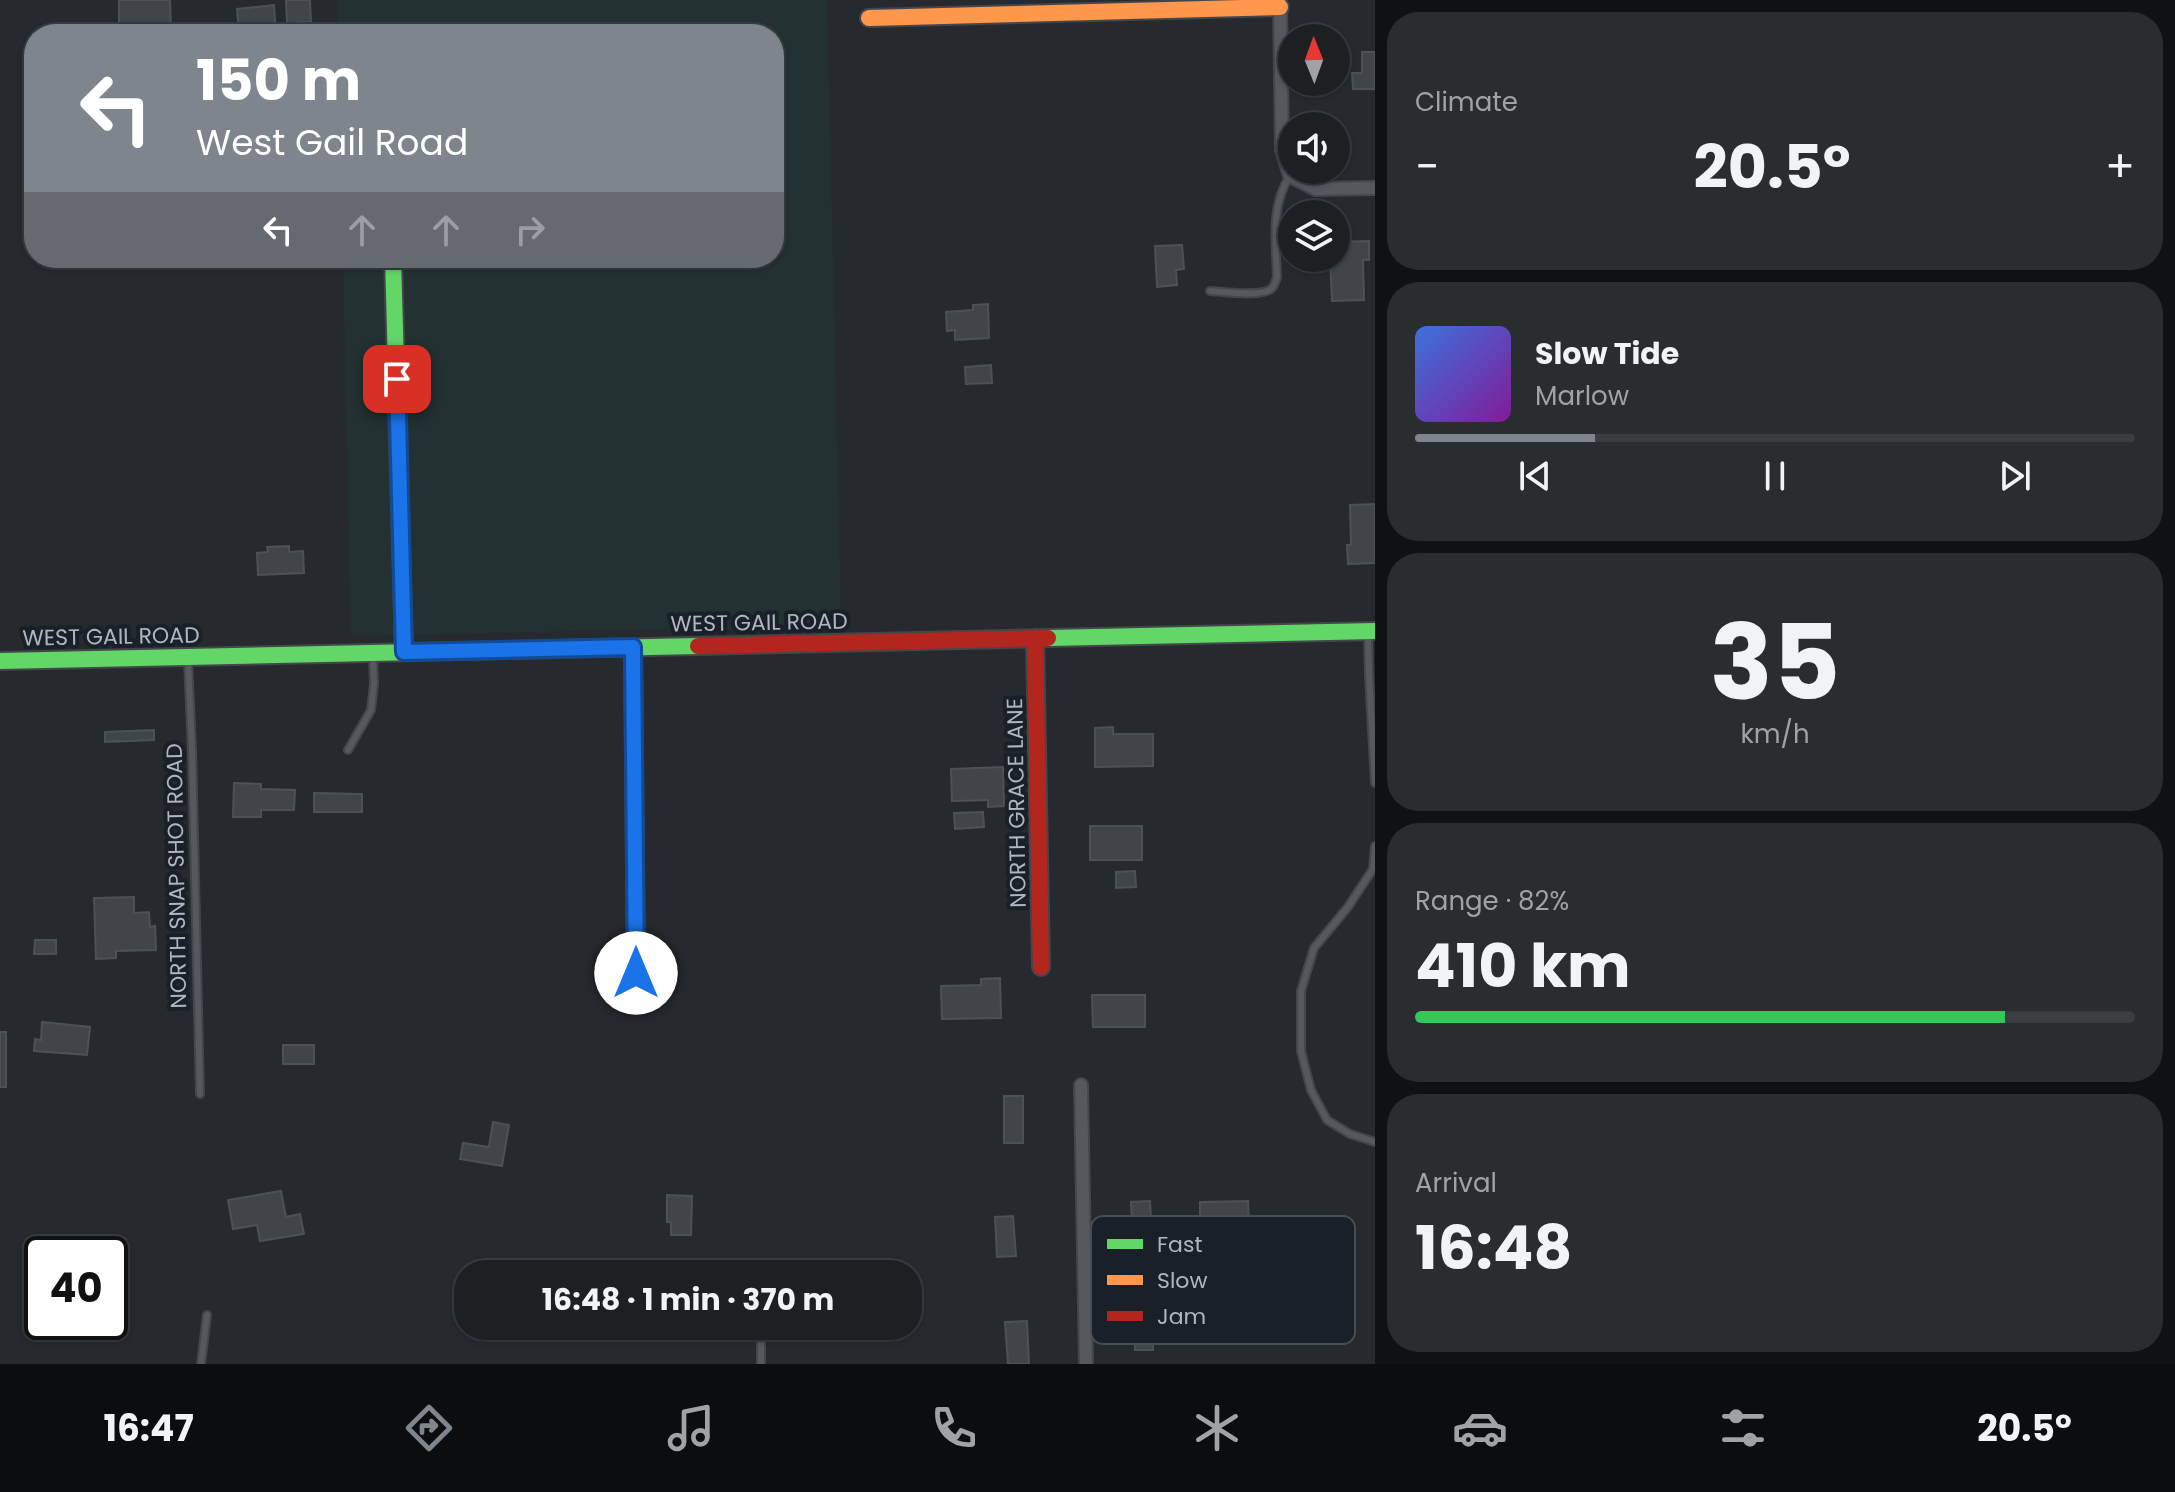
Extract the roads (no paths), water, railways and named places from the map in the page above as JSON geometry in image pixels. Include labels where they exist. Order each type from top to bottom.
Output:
[{"type":"street","points":[[869,18],[1280,4],[1281,112]]},
{"type":"street","points":[[1306,184],[1316,189],[1375,188]]},
{"type":"street","points":[[393,268],[404,652]]},
{"type":"street","name":"WEST GAIL ROAD","points":[[0,661],[1372,631]]},
{"type":"street","name":"NORTH GRACE LANE","points":[[1035,638],[1041,967]]},
{"type":"street","points":[[633,647],[636,973]]},
{"type":"street","points":[[1081,1085],[1086,1364]]},
{"type":"lane","points":[[1210,291],[1263,293],[1275,285],[1278,209],[1285,184]]},
{"type":"lane","points":[[1372,631],[1369,675],[1375,783]]},
{"type":"lane","points":[[348,750],[371,710],[374,684],[372,653]]},
{"type":"lane","name":"NORTH SNAP SHOT ROAD","points":[[188,657],[200,1094]]},
{"type":"lane","points":[[1375,846],[1373,869],[1348,907],[1314,948],[1301,991],[1301,1051],[1311,1090],[1327,1120],[1350,1134],[1375,1142]]},
{"type":"lane","points":[[201,1364],[207,1315]]},
{"type":"lane","points":[[761,1340],[761,1364]]}]
